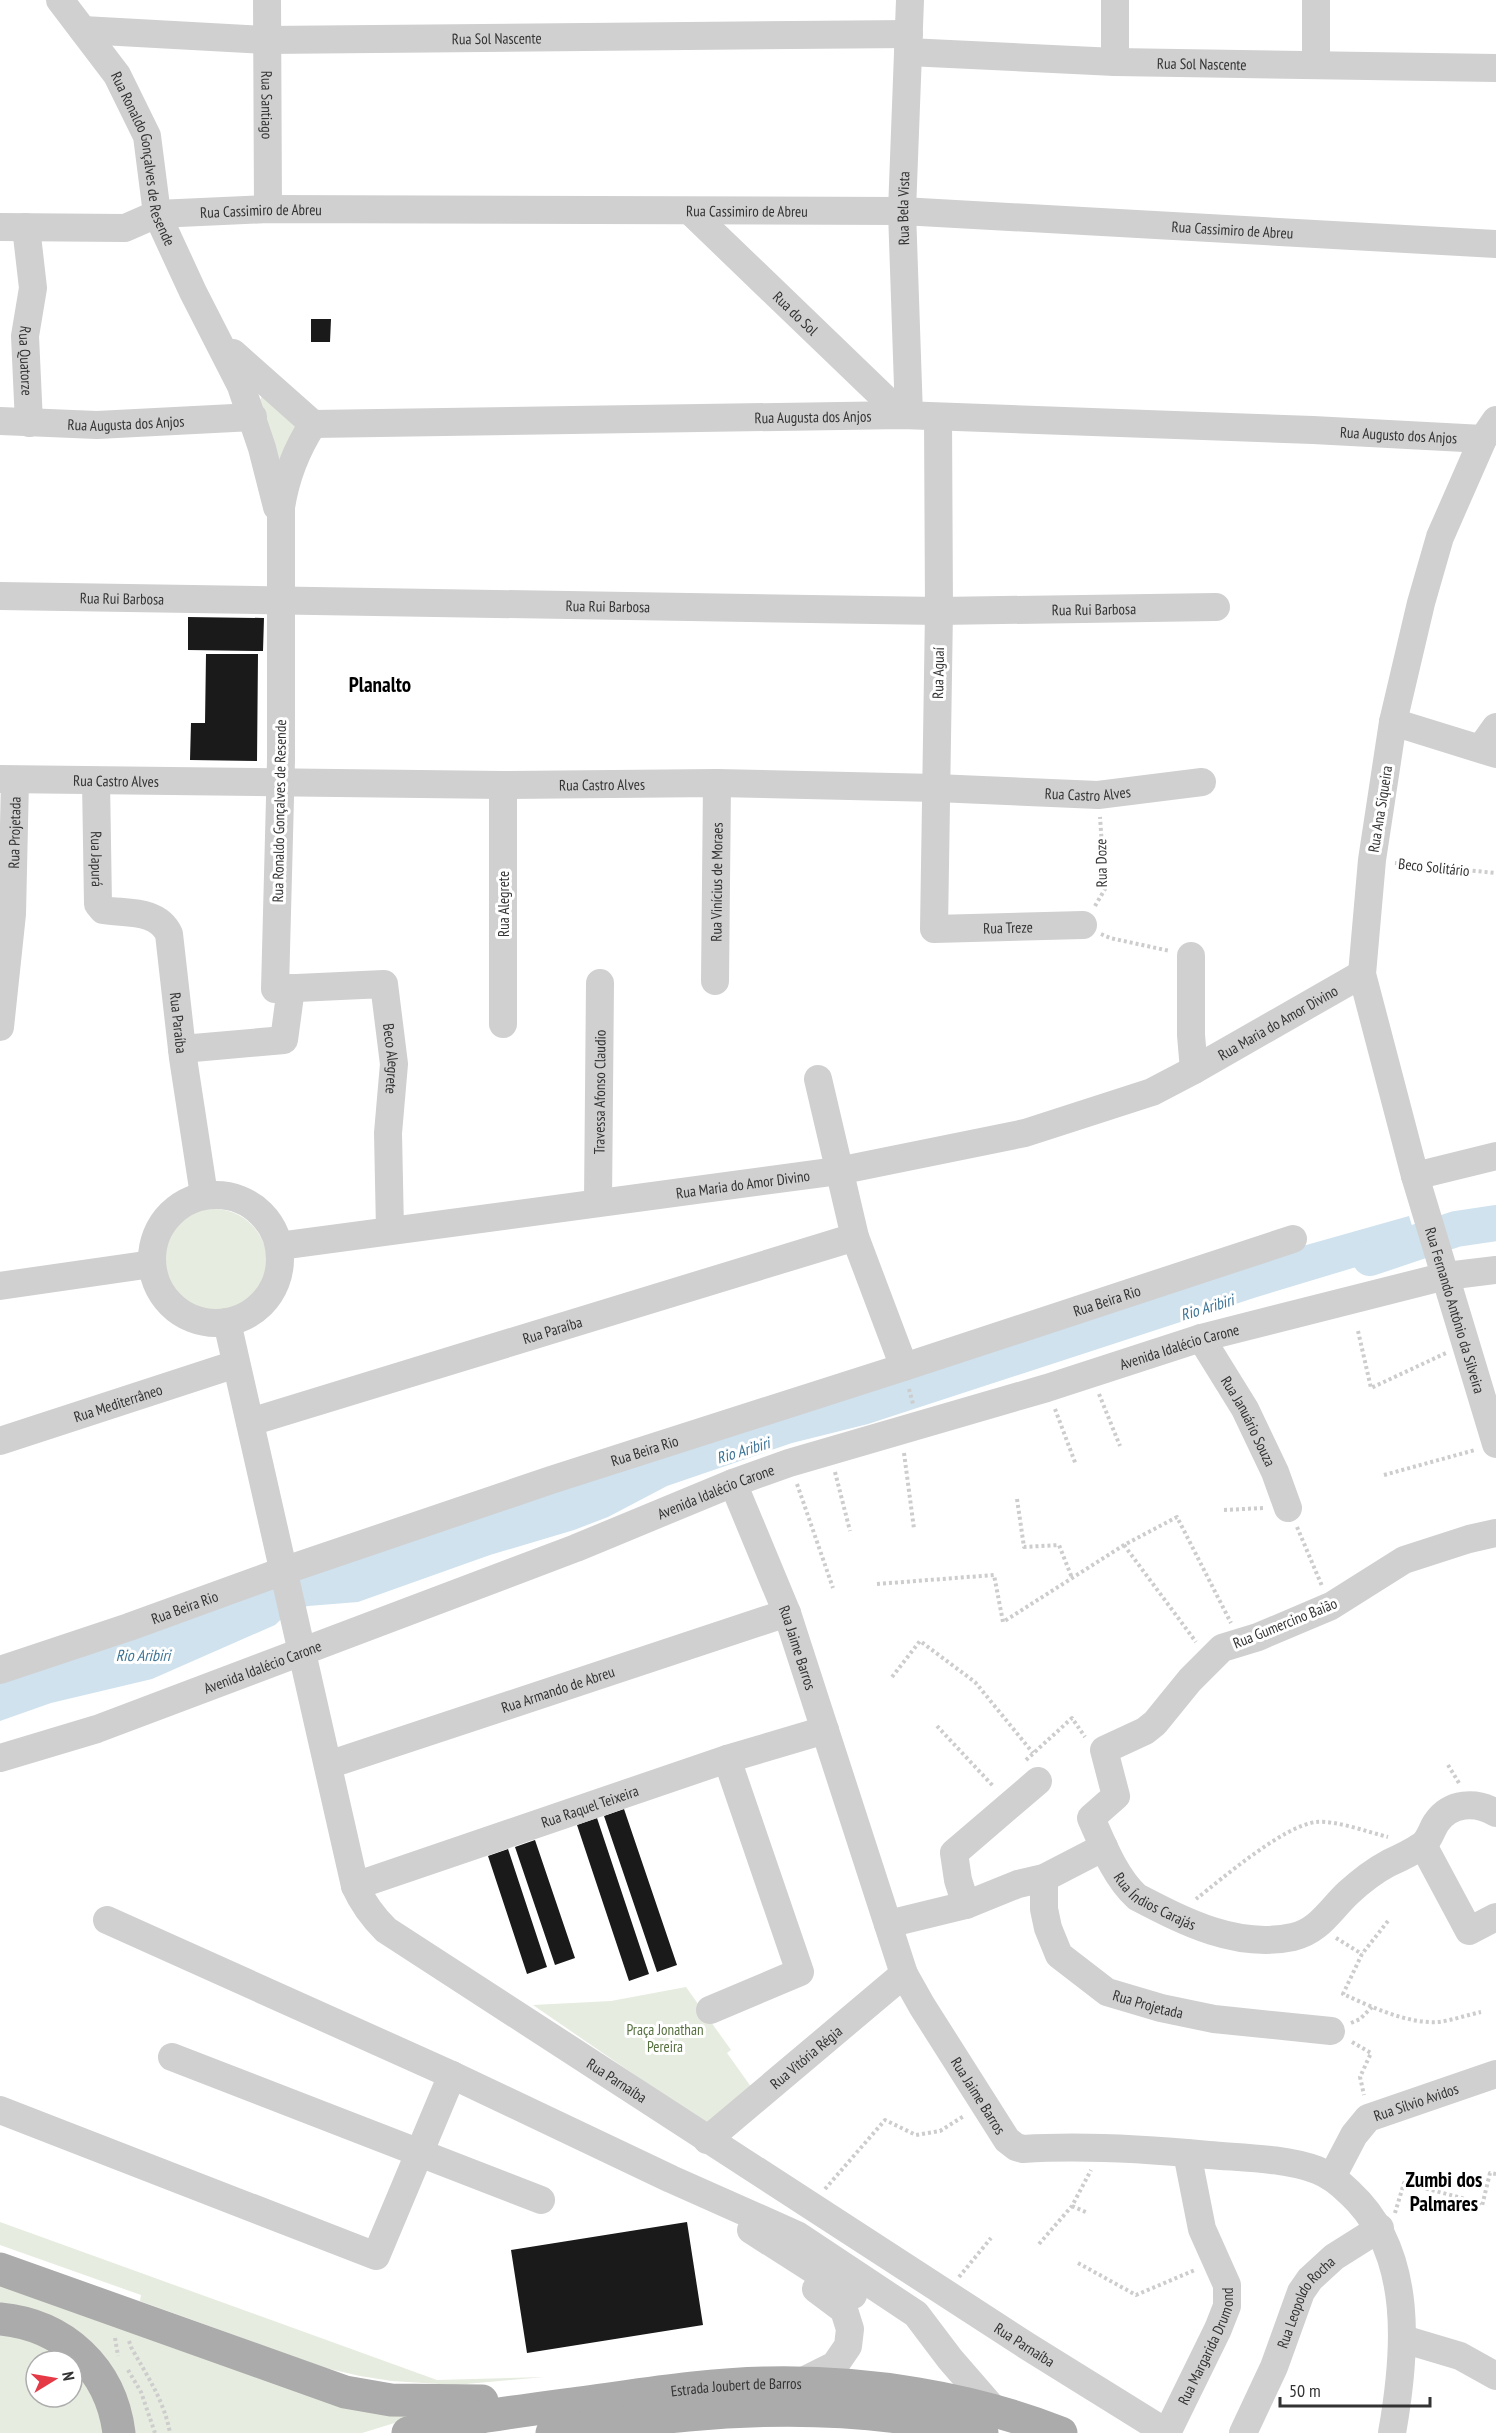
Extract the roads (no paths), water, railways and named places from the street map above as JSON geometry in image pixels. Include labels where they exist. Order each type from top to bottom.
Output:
[{"type":"main road","points":[[0,2269],[323,2386],[368,2397],[415,2402],[604,2400]]},
{"type":"main road","points":[[0,2319],[28,2323],[42,2328],[80,2352],[99,2375],[106,2389],[115,2410],[119,2433]]},
{"type":"main road","name":"Estrada Joubert de Barros","points":[[408,2433],[495,2415],[604,2400],[725,2385],[799,2383],[890,2390],[931,2397],[989,2422]]},
{"type":"main road","name":"Estrada Joubert de Barros","points":[[552,2433],[622,2427],[721,2412],[824,2412],[908,2419],[989,2422],[1061,2433]]},
{"type":"street","name":"Rua Ronaldo Gonçalves de Resende","points":[[60,0],[117,75],[147,136],[157,214],[212,327],[229,349],[256,400],[278,472],[281,507],[282,601],[275,989],[291,988]]},
{"type":"street","name":"Rua Santiago","points":[[267,0],[268,209]]},
{"type":"street","name":"Rua Bela Vista","points":[[905,415],[902,211],[910,0]]},
{"type":"street","points":[[1115,0],[1115,62]]},
{"type":"street","points":[[1316,0],[1316,65]]},
{"type":"street","name":"Rua Sol Nascente","points":[[83,30],[266,39],[909,43],[1115,62],[1496,68]]},
{"type":"street","name":"Rua Cassimiro de Abreu","points":[[13,227],[125,228],[157,214],[268,209],[902,211],[1496,244]]},
{"type":"street","name":"Rua do Sol","points":[[690,211],[905,415]]},
{"type":"street","name":"Rua Quatorze","points":[[13,227],[33,288],[25,336],[29,423]]},
{"type":"street","name":"Rua Ronaldo Gonçalves de Resende","points":[[256,400],[313,424],[294,456],[278,472]]},
{"type":"street","name":"Rua Augusta dos Anjos","points":[[0,421],[139,424],[256,400]]},
{"type":"street","name":"Rua Augusta dos Anjos","points":[[313,424],[905,415],[1313,430]]},
{"type":"street","name":"Rua Aguaí","points":[[934,930],[939,611],[938,417]]},
{"type":"street","name":"Rua Augusto dos Anjos","points":[[1313,430],[1490,430]]},
{"type":"street","name":"Rua Ana Siqueira","points":[[1425,1209],[1362,974],[1372,860],[1393,722],[1421,603],[1440,537],[1490,430]]},
{"type":"street","name":"Rua Rui Barbosa","points":[[0,596],[939,611],[1216,607]]},
{"type":"street","points":[[1393,722],[1491,743]]},
{"type":"street","name":"Rua Castro Alves","points":[[8,779],[503,785],[717,783],[936,788],[1098,795],[1202,782]]},
{"type":"street","name":"Rua Projetada","points":[[0,1027],[12,914],[8,779]]},
{"type":"street","name":"Rua Japurá","points":[[96,781],[98,904],[103,910],[150,915],[162,923]]},
{"type":"street","name":"Rua Vinícius de Moraes","points":[[715,981],[717,783]]},
{"type":"street","name":"Rua Alegrete","points":[[502,1024],[503,785]]},
{"type":"street","name":"Rua Paraíba","points":[[162,923],[171,940],[182,1049],[204,1196]]},
{"type":"street","name":"Rua Treze","points":[[934,930],[1083,925]]},
{"type":"street","points":[[1191,956],[1191,1035],[1194,1070]]},
{"type":"street","name":"Rua Maria do Amor Divino","points":[[279,1246],[838,1171],[1025,1133],[1152,1092],[1362,974]]},
{"type":"street","name":"Travessa Afonso Claudio","points":[[598,1202],[600,983]]},
{"type":"street","name":"Beco Alegrete","points":[[291,988],[384,984],[394,1064],[388,1133],[390,1230]]},
{"type":"street","points":[[182,1049],[284,1040],[291,988]]},
{"type":"street","points":[[818,1079],[855,1236],[906,1376]]},
{"type":"street","points":[[1415,1176],[1496,1156]]},
{"type":"street","points":[[204,1196],[229,1196],[252,1205],[269,1223],[279,1246],[279,1271],[269,1295],[251,1313],[227,1322],[204,1322],[172,1306],[158,1287],[152,1264],[154,1240],[165,1220],[182,1204],[204,1196]]},
{"type":"street","name":"Rua Fernando Antônio da Silveira","points":[[1425,1209],[1496,1444]]},
{"type":"street","name":"Rua Paraíba","points":[[250,1422],[855,1236]]},
{"type":"street","name":"Rua Beira Rio","points":[[0,1670],[552,1480],[906,1376],[1293,1239]]},
{"type":"street","name":"Avenida Idalécio Carone","points":[[0,1758],[97,1729],[576,1548],[733,1483],[789,1463],[1047,1389],[1442,1262],[1496,1270]]},
{"type":"street","points":[[0,1286],[152,1264]]},
{"type":"street","points":[[227,1322],[284,1573]]},
{"type":"street","name":"Rua Januário Souza","points":[[1201,1338],[1245,1409],[1275,1472],[1288,1508]]},
{"type":"street","name":"Rua Mediterrâneo","points":[[0,1441],[236,1364]]},
{"type":"street","name":"Rua Jaime Barros","points":[[733,1483],[787,1613],[904,1974],[1007,2140],[1016,2147],[1102,2148],[1281,2162],[1316,2169],[1332,2177],[1357,2199],[1380,2228],[1393,2265],[1403,2339],[1392,2433]]},
{"type":"street","name":"Rua Gumercino Baião","points":[[1104,1847],[1091,1818],[1116,1796],[1104,1750],[1145,1731],[1155,1723],[1208,1660],[1222,1648],[1275,1630],[1331,1606],[1404,1560],[1469,1539],[1496,1533]]},
{"type":"street","name":"Rua Parnaíba","points":[[284,1573],[355,1886],[363,1903],[386,1930],[707,2140],[1167,2433]]},
{"type":"street","name":"Rua Armando de Abreu","points":[[328,1765],[787,1613]]},
{"type":"street","name":"Rua Raquel Teixeira","points":[[355,1886],[727,1759],[825,1730]]},
{"type":"street","points":[[710,2010],[800,1972],[727,1759]]},
{"type":"street","points":[[966,1905],[958,1880],[954,1853],[1038,1781]]},
{"type":"street","points":[[1496,1813],[1471,1805],[1453,1808],[1436,1822],[1423,1845],[1469,1930],[1496,1917]]},
{"type":"street","name":"Rua Índios Carajás","points":[[1104,1847],[1128,1889],[1150,1903],[1214,1933],[1249,1940],[1293,1937],[1318,1926],[1347,1893],[1376,1870],[1423,1845]]},
{"type":"street","points":[[888,1924],[966,1905],[1018,1884],[1044,1878],[1104,1847]]},
{"type":"street","name":"Rua Projetada","points":[[1044,1878],[1044,1909],[1048,1928],[1059,1955],[1107,1992],[1161,2008],[1214,2019],[1330,2031]]},
{"type":"street","points":[[107,1920],[452,2075],[671,2179],[797,2235],[916,2314],[950,2359],[989,2422]]},
{"type":"street","name":"Rua Vitória Régia","points":[[707,2140],[904,1974]]},
{"type":"street","points":[[172,2057],[540,2200]]},
{"type":"street","name":"Rua Sílvio Avidos","points":[[1332,2177],[1354,2135],[1368,2118],[1496,2074]]},
{"type":"street","points":[[0,2110],[376,2256],[452,2075]]},
{"type":"street","name":"Rua Margarida Drumond","points":[[1167,2433],[1227,2306],[1227,2285],[1202,2229],[1187,2153]]},
{"type":"street","points":[[671,2179],[844,2310],[850,2329],[848,2346],[835,2365],[799,2383]]},
{"type":"street","name":"Rua Leopoldo Rocha","points":[[1243,2433],[1274,2367],[1301,2292],[1310,2279],[1334,2257],[1380,2228]]},
{"type":"street","points":[[1403,2339],[1460,2356],[1496,2376]]},
{"type":"water","name":"Rio Aribiri","points":[[1409,1216],[1419,1248],[1257,1297],[868,1424],[792,1443],[667,1486],[608,1517],[574,1530],[490,1555],[358,1602],[308,1606],[291,1610],[275,1625],[152,1679],[51,1703],[0,1721],[0,1675],[1235,1265]]},
{"type":"waterway","name":"Rio Aribiri","points":[[1370,1258],[1456,1229],[1496,1223]]},
{"type":"district","name":"Planalto","points":[[380,684]]},
{"type":"district","name":"Zumbi dos Palmares","points":[[1444,2191]]},
{"type":"park label","name":"Praça Jonathan Pereira","points":[[665,2038]]}]
